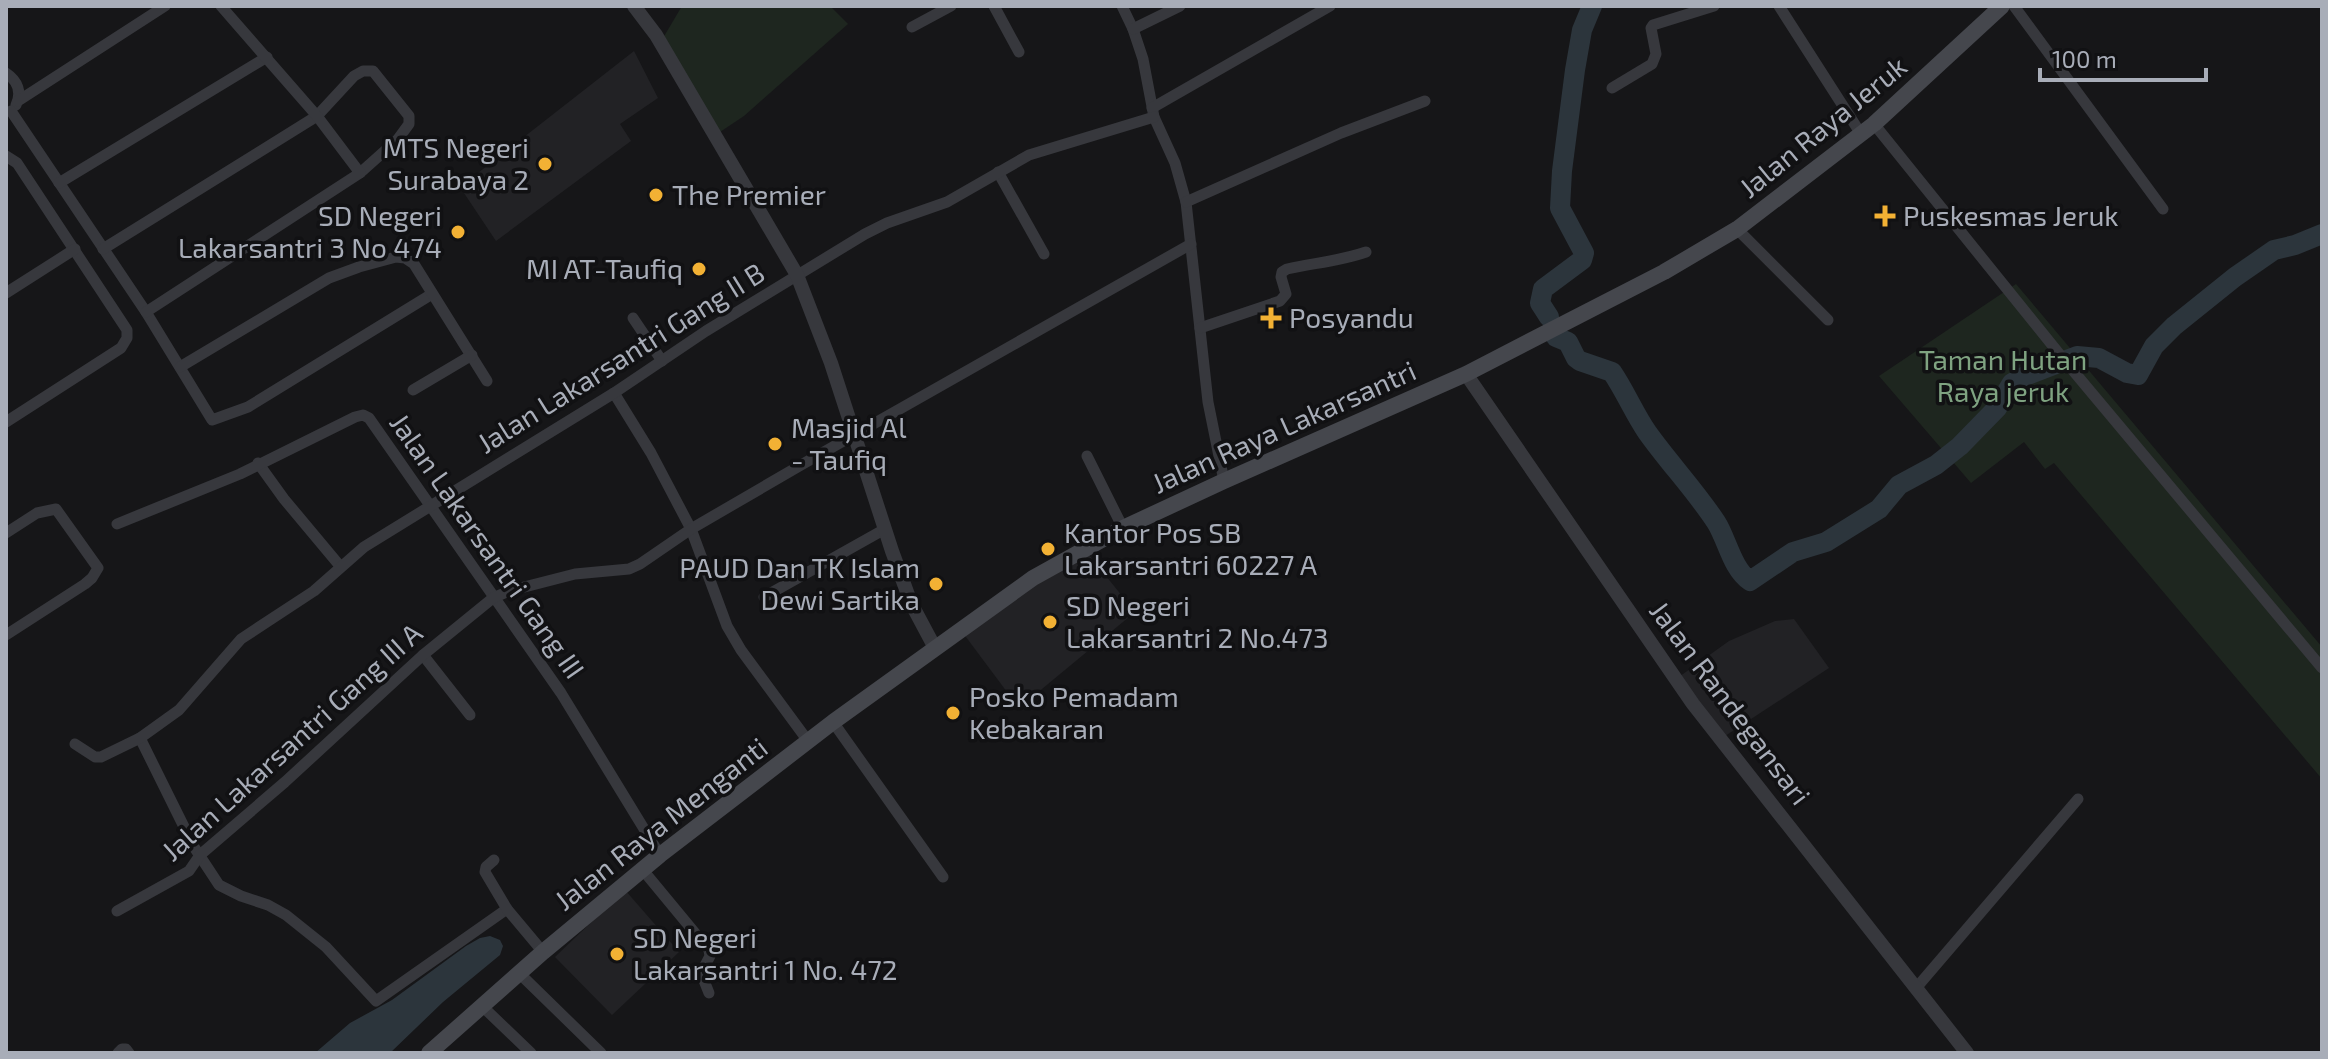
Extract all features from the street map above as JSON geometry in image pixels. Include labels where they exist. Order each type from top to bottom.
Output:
[{"type":"main road","name":"Jalan Raya Jeruk","points":[[1664,272],[1737,229],[1867,129],[1997,8]]},
{"type":"main road","name":"Jalan Raya Lakarsantri","points":[[935,648],[1033,578],[1123,528],[1466,374],[1664,272]]},
{"type":"main road","name":"Jalan Raya Menganti","points":[[431,1052],[642,869],[935,648]]},
{"type":"street","points":[[12,108],[165,6]]},
{"type":"street","points":[[221,6],[317,116],[360,173]]},
{"type":"street","points":[[634,6],[656,35],[797,275],[831,363],[911,603],[935,648]]},
{"type":"street","points":[[912,27],[951,6]]},
{"type":"street","points":[[994,6],[1019,52]]},
{"type":"street","points":[[1122,6],[1143,59],[1153,112],[1175,163],[1186,202],[1208,402],[1224,481]]},
{"type":"street","points":[[1133,29],[1180,6]]},
{"type":"street","name":"Jalan Lakarsantri Gang II B","points":[[75,744],[95,757],[101,757],[140,738],[179,710],[241,639],[314,591],[340,566],[386,531],[614,393],[706,331],[865,234],[947,202],[1029,155],[1153,112],[1330,6]]},
{"type":"street","points":[[1612,88],[1652,64],[1656,54],[1653,25],[1714,6]]},
{"type":"street","points":[[1779,6],[1867,129],[2322,668]]},
{"type":"street","points":[[2014,6],[2163,209]]},
{"type":"street","points":[[59,183],[267,57]]},
{"type":"street","points":[[103,249],[317,116],[354,76],[363,71],[373,71],[409,116],[408,129],[360,173],[146,312]]},
{"type":"street","points":[[6,73],[18,86],[12,108],[146,312],[210,418],[214,420],[248,407],[432,294]]},
{"type":"street","points":[[1186,202],[1341,133],[1425,101]]},
{"type":"street","points":[[6,156],[17,163],[127,330],[127,338],[121,348],[6,422]]},
{"type":"street","points":[[998,172],[1044,254]]},
{"type":"street","points":[[1737,229],[1828,320]]},
{"type":"street","points":[[493,598],[575,574],[629,569],[650,559],[691,529],[1191,244]]},
{"type":"street","points":[[6,293],[75,249]]},
{"type":"street","points":[[1200,328],[1280,301],[1286,294],[1281,277],[1287,269],[1324,261],[1337,262],[1366,252]]},
{"type":"street","points":[[180,367],[329,278],[396,257],[414,264],[487,381]]},
{"type":"street","points":[[633,318],[662,361]]},
{"type":"street","points":[[413,390],[472,355]]},
{"type":"street","name":"Jalan Randegansari","points":[[1466,374],[1693,704],[1967,1053]]},
{"type":"street","points":[[614,393],[651,453],[691,529],[727,626],[808,741]]},
{"type":"street","name":"Jalan Lakarsantri Gang III","points":[[117,524],[240,474],[363,415],[369,418],[561,693],[660,855]]},
{"type":"street","points":[[1087,456],[1123,528]]},
{"type":"street","points":[[258,463],[340,566]]},
{"type":"street","points":[[6,533],[37,513],[59,510],[98,568],[85,584],[6,635]]},
{"type":"street","points":[[764,597],[885,529]]},
{"type":"street","name":"Jalan Lakarsantri Gang III A","points":[[117,911],[182,877],[200,855],[285,782],[423,655],[493,598]]},
{"type":"street","points":[[423,655],[470,715]]},
{"type":"street","points":[[833,722],[943,877]]},
{"type":"street","points":[[140,738],[194,847],[219,885],[286,915],[326,947],[376,1001],[507,909]]},
{"type":"street","points":[[1917,987],[2078,799]]},
{"type":"street","points":[[494,860],[485,872],[507,909],[543,952]]},
{"type":"street","points":[[642,869],[709,950],[710,956],[701,973],[709,993]]},
{"type":"street","points":[[519,973],[601,1053]]},
{"type":"street","points":[[482,1006],[531,1053]]},
{"type":"street","points":[[118,1053],[122,1049],[129,1053]]},
{"type":"shaded area","name":"MTS Negeri Surabaya 2","points":[[634,51],[658,98],[620,124],[631,141],[496,241],[460,187]]},
{"type":"shaded area","name":"SD Negeri Lakarsantri 2 No.473","points":[[1085,550],[1135,612],[1019,708],[963,633]]},
{"type":"shaded area","points":[[1794,619],[1829,668],[1719,740],[1676,679],[1729,641],[1775,621]]},
{"type":"shaded area","name":"SD Negeri Lakarsantri 1 No. 472","points":[[625,890],[679,952],[612,1015],[555,957]]},
{"type":"shaded area","points":[[490,936],[500,940],[503,946],[500,955],[443,1002],[390,1053],[315,1053],[350,1023],[392,1000],[466,946]]},
{"type":"green space","points":[[682,6],[830,6],[848,24],[744,116],[720,132],[663,38]]},
{"type":"green space","name":"Taman Hutan Raya jeruk","points":[[2016,284],[2322,647],[2322,779],[2054,463],[2045,469],[2024,442],[1971,483],[1879,376]]},
{"type":"waterway","points":[[1549,317],[1540,303],[1543,289],[1582,260],[1584,253],[1560,208],[1575,70],[1582,30],[1592,6]]},
{"type":"waterway","points":[[1552,330],[1556,337],[1568,342],[1580,361],[1612,372],[1647,432],[1716,522],[1734,562],[1750,581],[1793,552],[1826,542],[1879,509],[1899,485],[1936,465],[1960,446],[1997,408],[2012,383],[2077,356],[2099,358],[2127,373],[2138,375],[2154,346],[2235,277],[2274,250],[2322,234]]},
{"type":"place","name":"MTS Negeri Surabaya 2","points":[[545,164]]},
{"type":"place","name":"The Premier","points":[[656,195]]},
{"type":"place","name":"Puskesmas Jeruk","points":[[1885,216]]},
{"type":"place","name":"SD Negeri Lakarsantri 3 No 474","points":[[458,232]]},
{"type":"place","name":"MI AT-Taufiq","points":[[699,269]]},
{"type":"place","name":"Posyandu","points":[[1271,318]]},
{"type":"place","name":"Masjid Al - Taufiq","points":[[775,444]]},
{"type":"place","name":"Kantor Pos SB Lakarsantri 60227 A","points":[[1048,549]]},
{"type":"place","name":"PAUD Dan TK Islam Dewi Sartika","points":[[936,584]]},
{"type":"place","name":"SD Negeri Lakarsantri 2 No.473","points":[[1050,622]]},
{"type":"place","name":"Posko Pemadam Kebakaran","points":[[953,713]]},
{"type":"place","name":"SD Negeri Lakarsantri 1 No. 472","points":[[617,954]]}]
